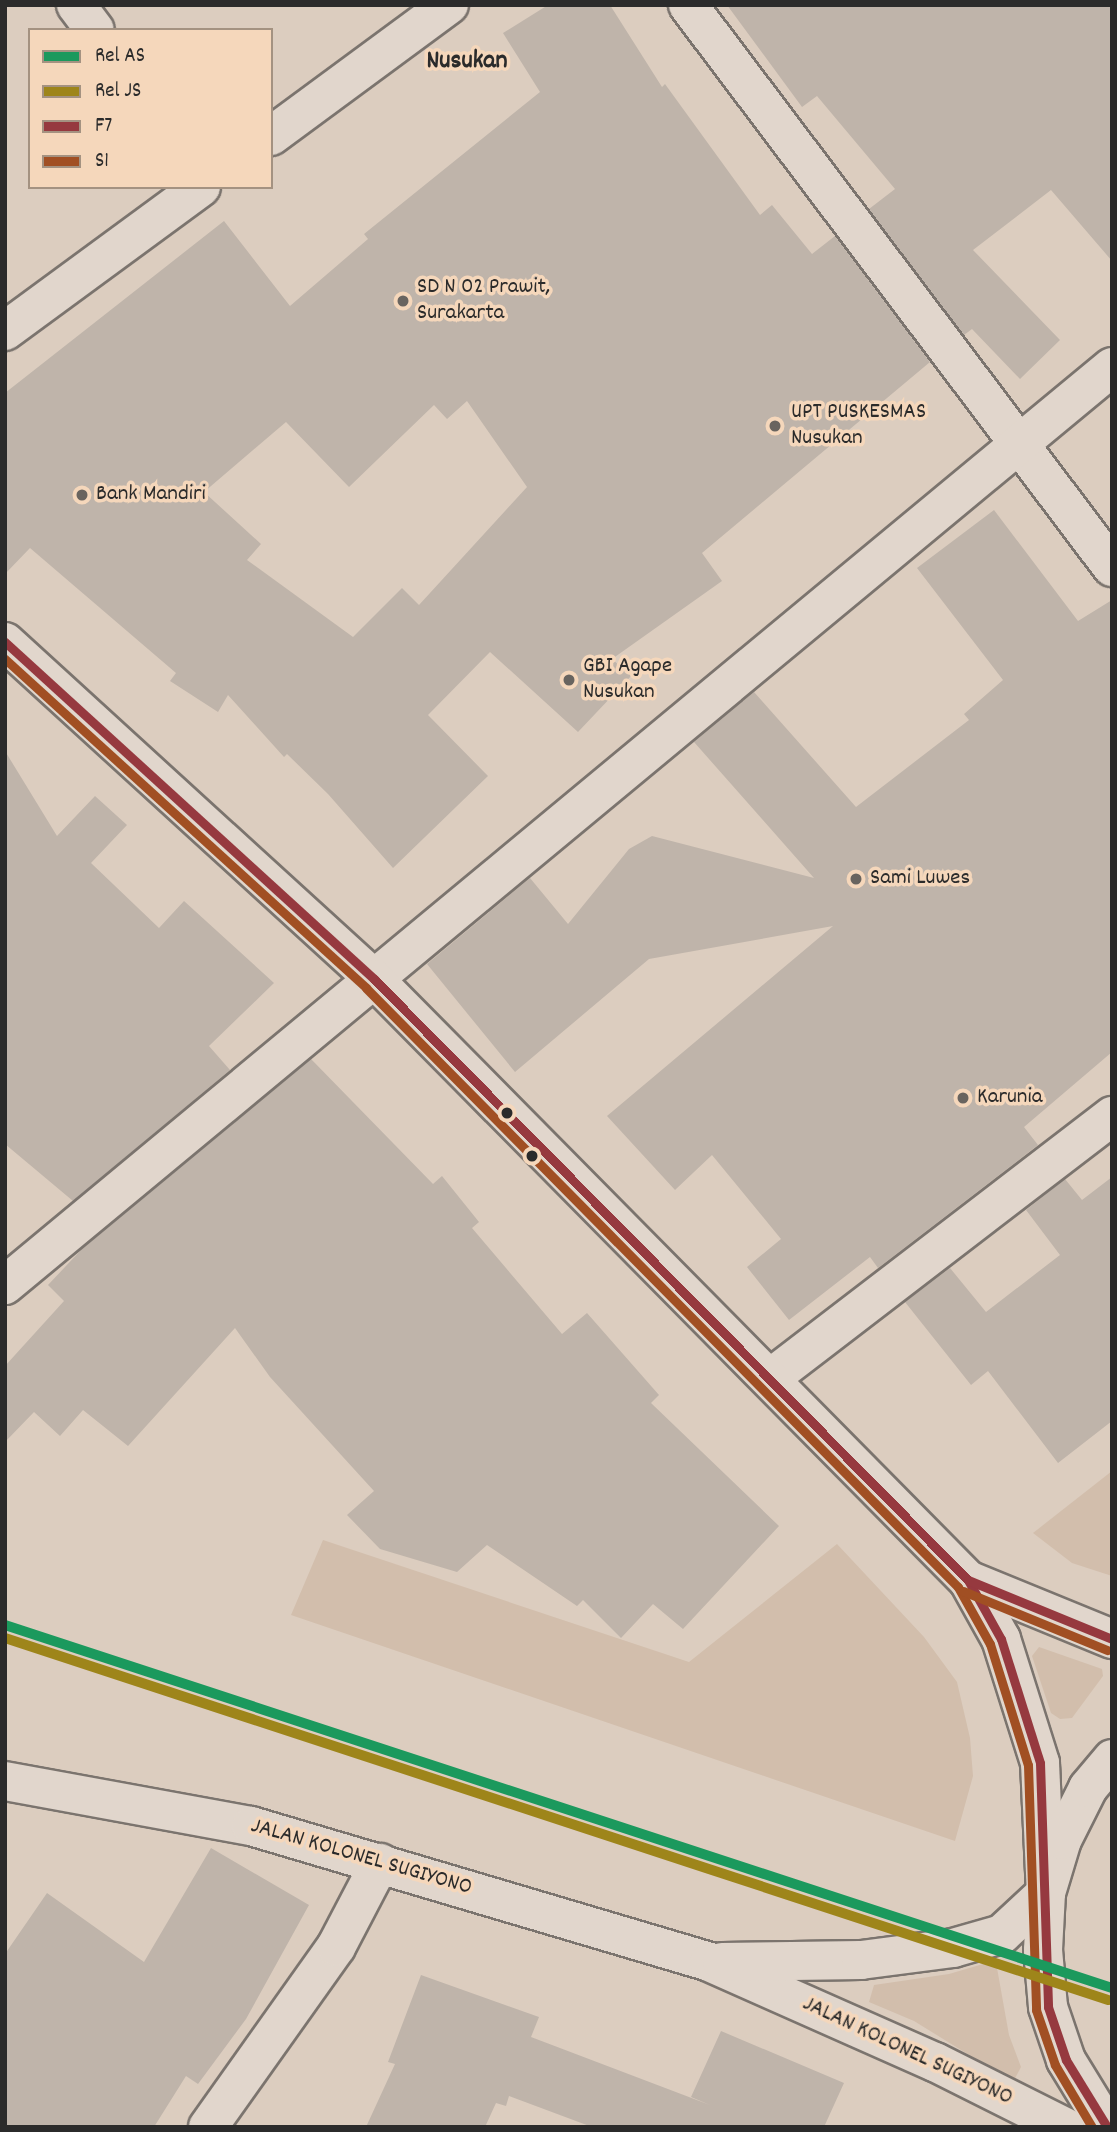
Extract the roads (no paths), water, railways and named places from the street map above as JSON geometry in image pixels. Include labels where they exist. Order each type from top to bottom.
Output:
[{"type":"main road","points":[[76,5],[93,28]]},
{"type":"main road","points":[[273,135],[449,5]]},
{"type":"main road","points":[[688,5],[1112,567]]},
{"type":"main road","points":[[5,331],[198,189]]},
{"type":"main road","points":[[5,1285],[1112,367]]},
{"type":"main road","points":[[5,642],[374,979],[772,1377],[968,1580],[1001,1639],[1040,1763],[1046,1894],[1043,1950],[1048,2007],[1066,2060],[1107,2127]]},
{"type":"main road","points":[[772,1377],[1112,1116]]},
{"type":"main road","points":[[968,1580],[1112,1639]]},
{"type":"main road","points":[[1046,1894],[1062,1840],[1088,1788],[1112,1759]]},
{"type":"main road","name":"JALAN KOLONEL SUGIYONO","points":[[5,1781],[251,1826],[709,1962],[935,2062],[1065,2127]]},
{"type":"main road","points":[[208,2127],[336,1947],[380,1863]]},
{"type":"main road","name":"JALAN KOLONEL SUGIYONO","points":[[709,1962],[861,1961],[953,1948],[1002,1934],[1046,1894]]},
{"type":"rail line","name":"AS","points":[[5,1625],[1112,1988]]},
{"type":"rail line","name":"JS","points":[[5,1638],[1108,2000]]},
{"type":"place","name":"SD N 02 Prawit, Surakarta","points":[[403,301]]},
{"type":"place","name":"UPT PUSKESMAS Nusukan","points":[[775,426]]},
{"type":"place","name":"Bank Mandiri","points":[[82,495]]},
{"type":"place","name":"GBI Agape Nusukan","points":[[569,680]]},
{"type":"place","name":"Sami Luwes","points":[[856,879]]},
{"type":"place","name":"Karunia","points":[[963,1098]]},
{"type":"district","name":"Nusukan","points":[[467,62]]}]
